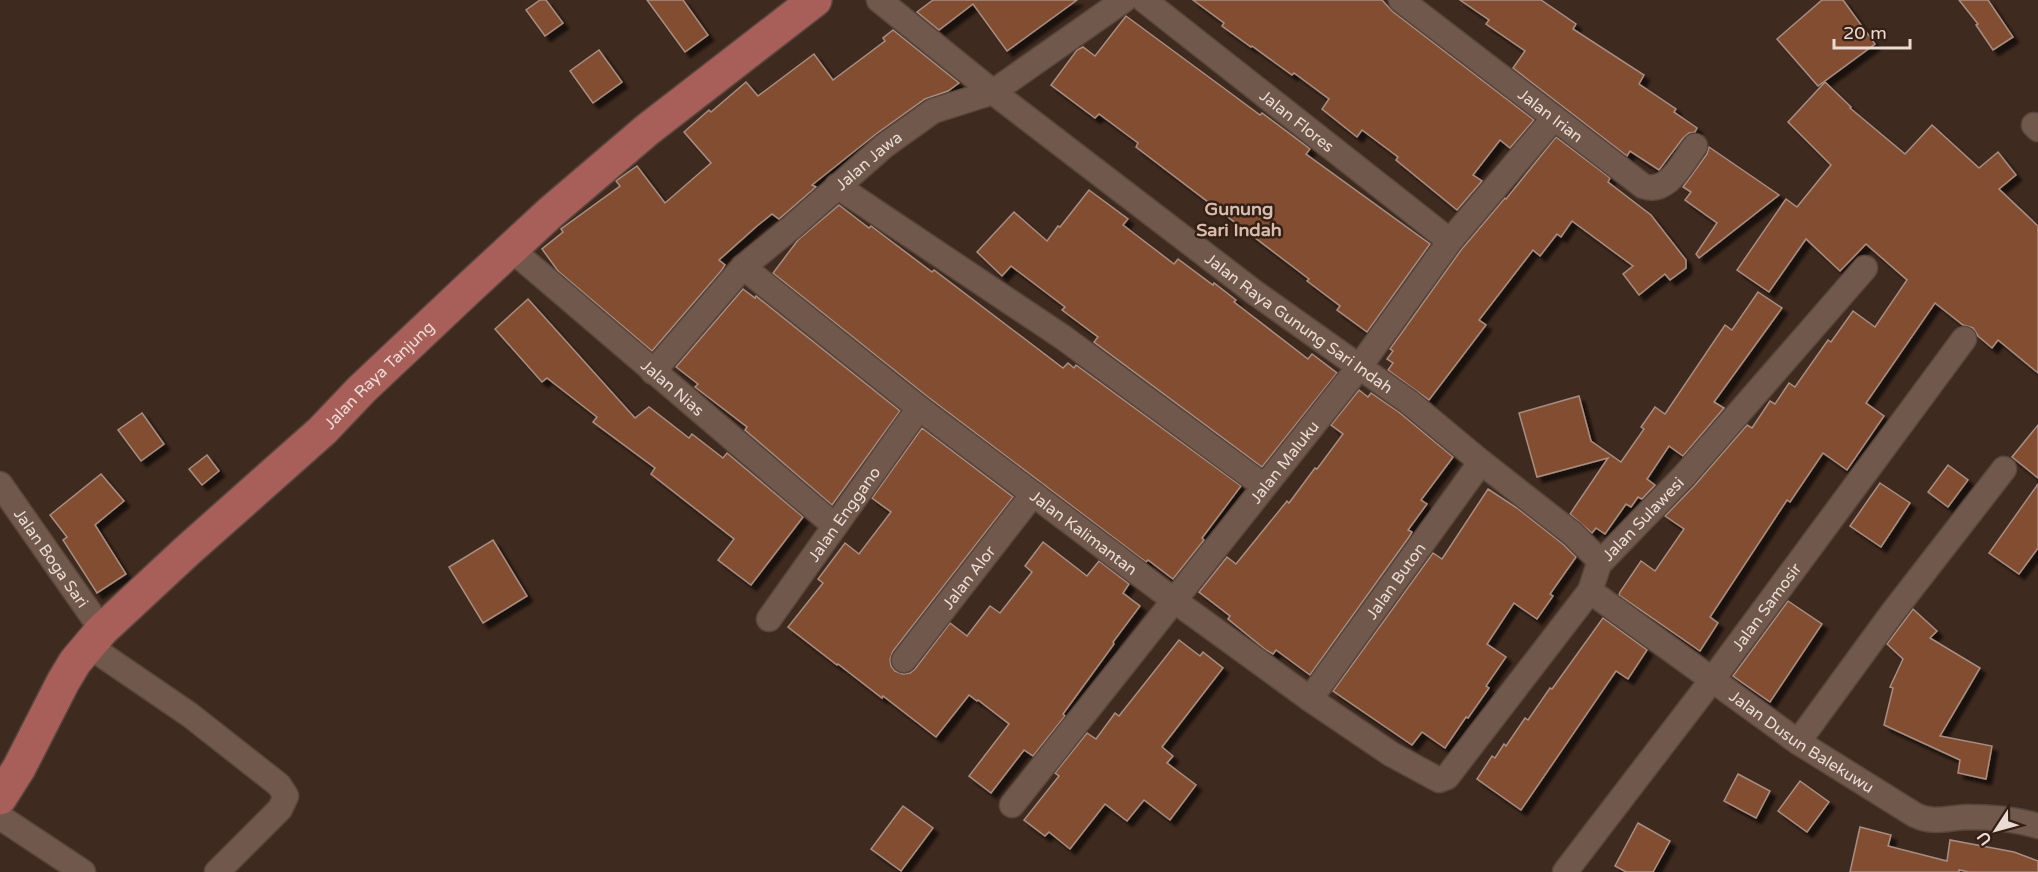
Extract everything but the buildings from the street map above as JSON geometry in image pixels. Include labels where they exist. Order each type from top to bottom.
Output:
[{"type":"main road","name":"Jalan Raya Tanjung","points":[[0,798],[9,766],[75,662],[96,638],[188,549],[322,431],[362,389],[511,249],[609,161],[815,0]]},
{"type":"street","name":"Jalan Raya Gunung Sari Indah","points":[[879,0],[993,92],[1254,292],[1409,402],[1481,462],[1574,534],[1596,557],[1599,564]]},
{"type":"street","name":"Jalan Jawa","points":[[653,372],[743,267],[884,146],[933,111],[993,92],[1124,0]]},
{"type":"street","name":"Jalan Flores","points":[[1144,0],[1450,240]]},
{"type":"street","name":"Jalan Irian","points":[[1401,0],[1643,186],[1659,188],[1668,182],[1695,146]]},
{"type":"street","name":"Jalan Maluku","points":[[1012,805],[1360,366],[1450,240],[1554,118]]},
{"type":"street","points":[[837,186],[1064,338],[1264,486]]},
{"type":"street","name":"Jalan Nias","points":[[511,249],[835,526]]},
{"type":"street","name":"Jalan Kalimantan","points":[[743,267],[919,408],[1175,601],[1310,699],[1391,754],[1439,780]]},
{"type":"street","name":"Jalan Sulawesi","points":[[1439,780],[1447,777],[1590,591],[1599,564],[1684,476],[1865,268]]},
{"type":"street","name":"Jalan Samosir","points":[[1566,872],[1712,680],[1964,339]]},
{"type":"street","name":"Jalan Enggano","points":[[769,619],[919,408]]},
{"type":"street","name":"Jalan Buton","points":[[1310,699],[1481,462]]},
{"type":"street","points":[[1798,742],[1893,612],[2004,469]]},
{"type":"street","name":"Jalan Boga Sari","points":[[0,484],[96,638]]},
{"type":"street","name":"Jalan Alor","points":[[904,660],[1034,494]]},
{"type":"street","name":"Jalan Dusun Balekuwu","points":[[1590,591],[1798,742],[1918,817],[1937,821],[1968,817],[2013,819],[2038,826]]},
{"type":"street","points":[[96,638],[279,785],[286,796],[280,808],[217,872]]},
{"type":"street","points":[[0,818],[83,872]]},
{"type":"district","name":"Gunung Sari Indah","points":[[1239,219]]}]
